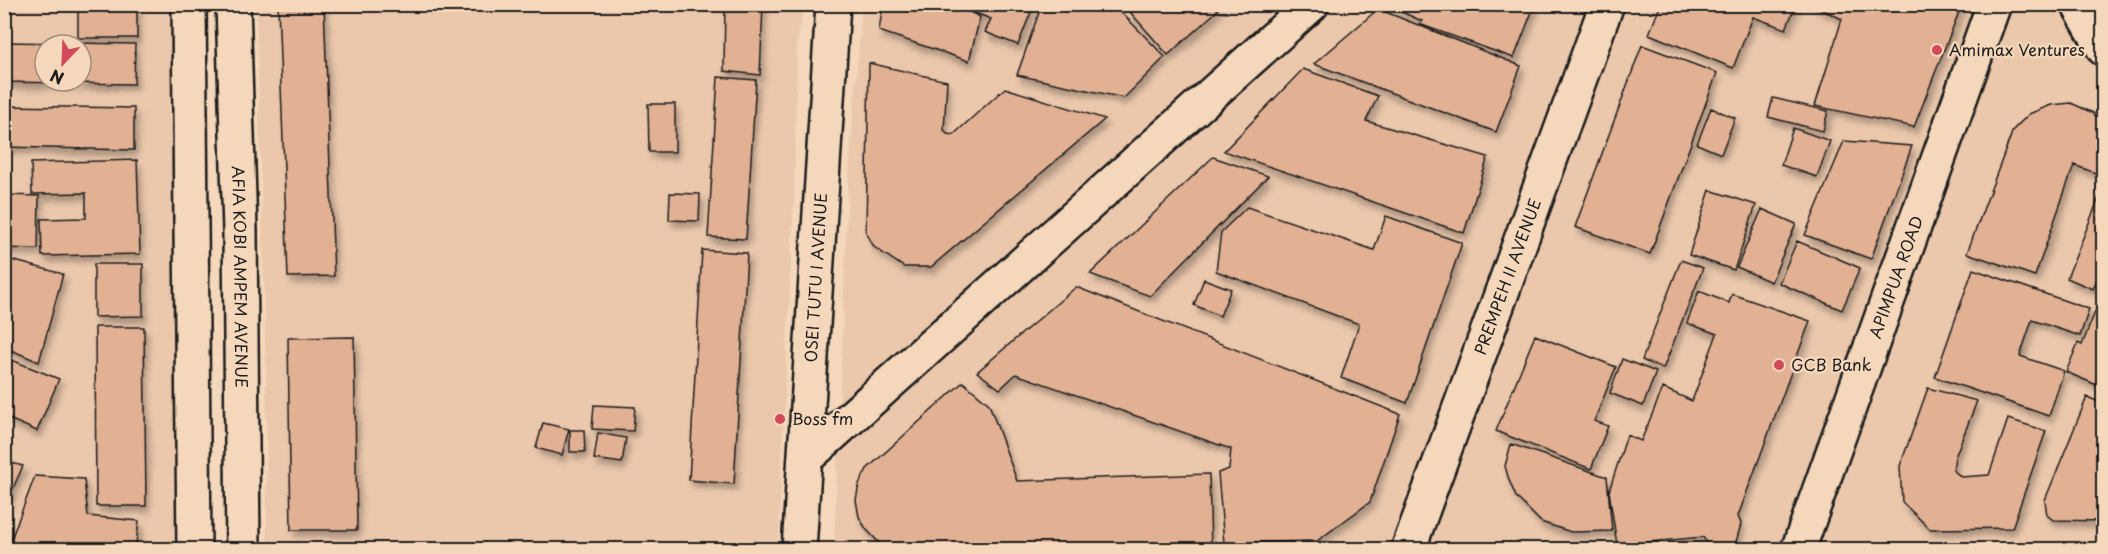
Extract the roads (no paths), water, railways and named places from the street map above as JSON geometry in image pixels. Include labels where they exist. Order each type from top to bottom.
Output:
[{"type":"street","points":[[189,4],[194,549]]},
{"type":"street","name":"AFIA KOBI AMPEM AVENUE","points":[[233,4],[240,231],[243,549]]},
{"type":"street","name":"OSEI TUTU I AVENUE","points":[[799,549],[833,4]]},
{"type":"street","points":[[805,459],[1312,4]]},
{"type":"street","name":"PREMPEH II AVENUE","points":[[1408,549],[1606,4]]},
{"type":"street","name":"APIMPUA ROAD","points":[[1798,549],[1995,4]]},
{"type":"street","points":[[2078,4],[2103,49]]},
{"type":"place","name":"Amimax Ventures","points":[[1937,50]]},
{"type":"place","name":"GCB Bank","points":[[1779,365]]},
{"type":"place","name":"Boss fm","points":[[780,419]]}]
